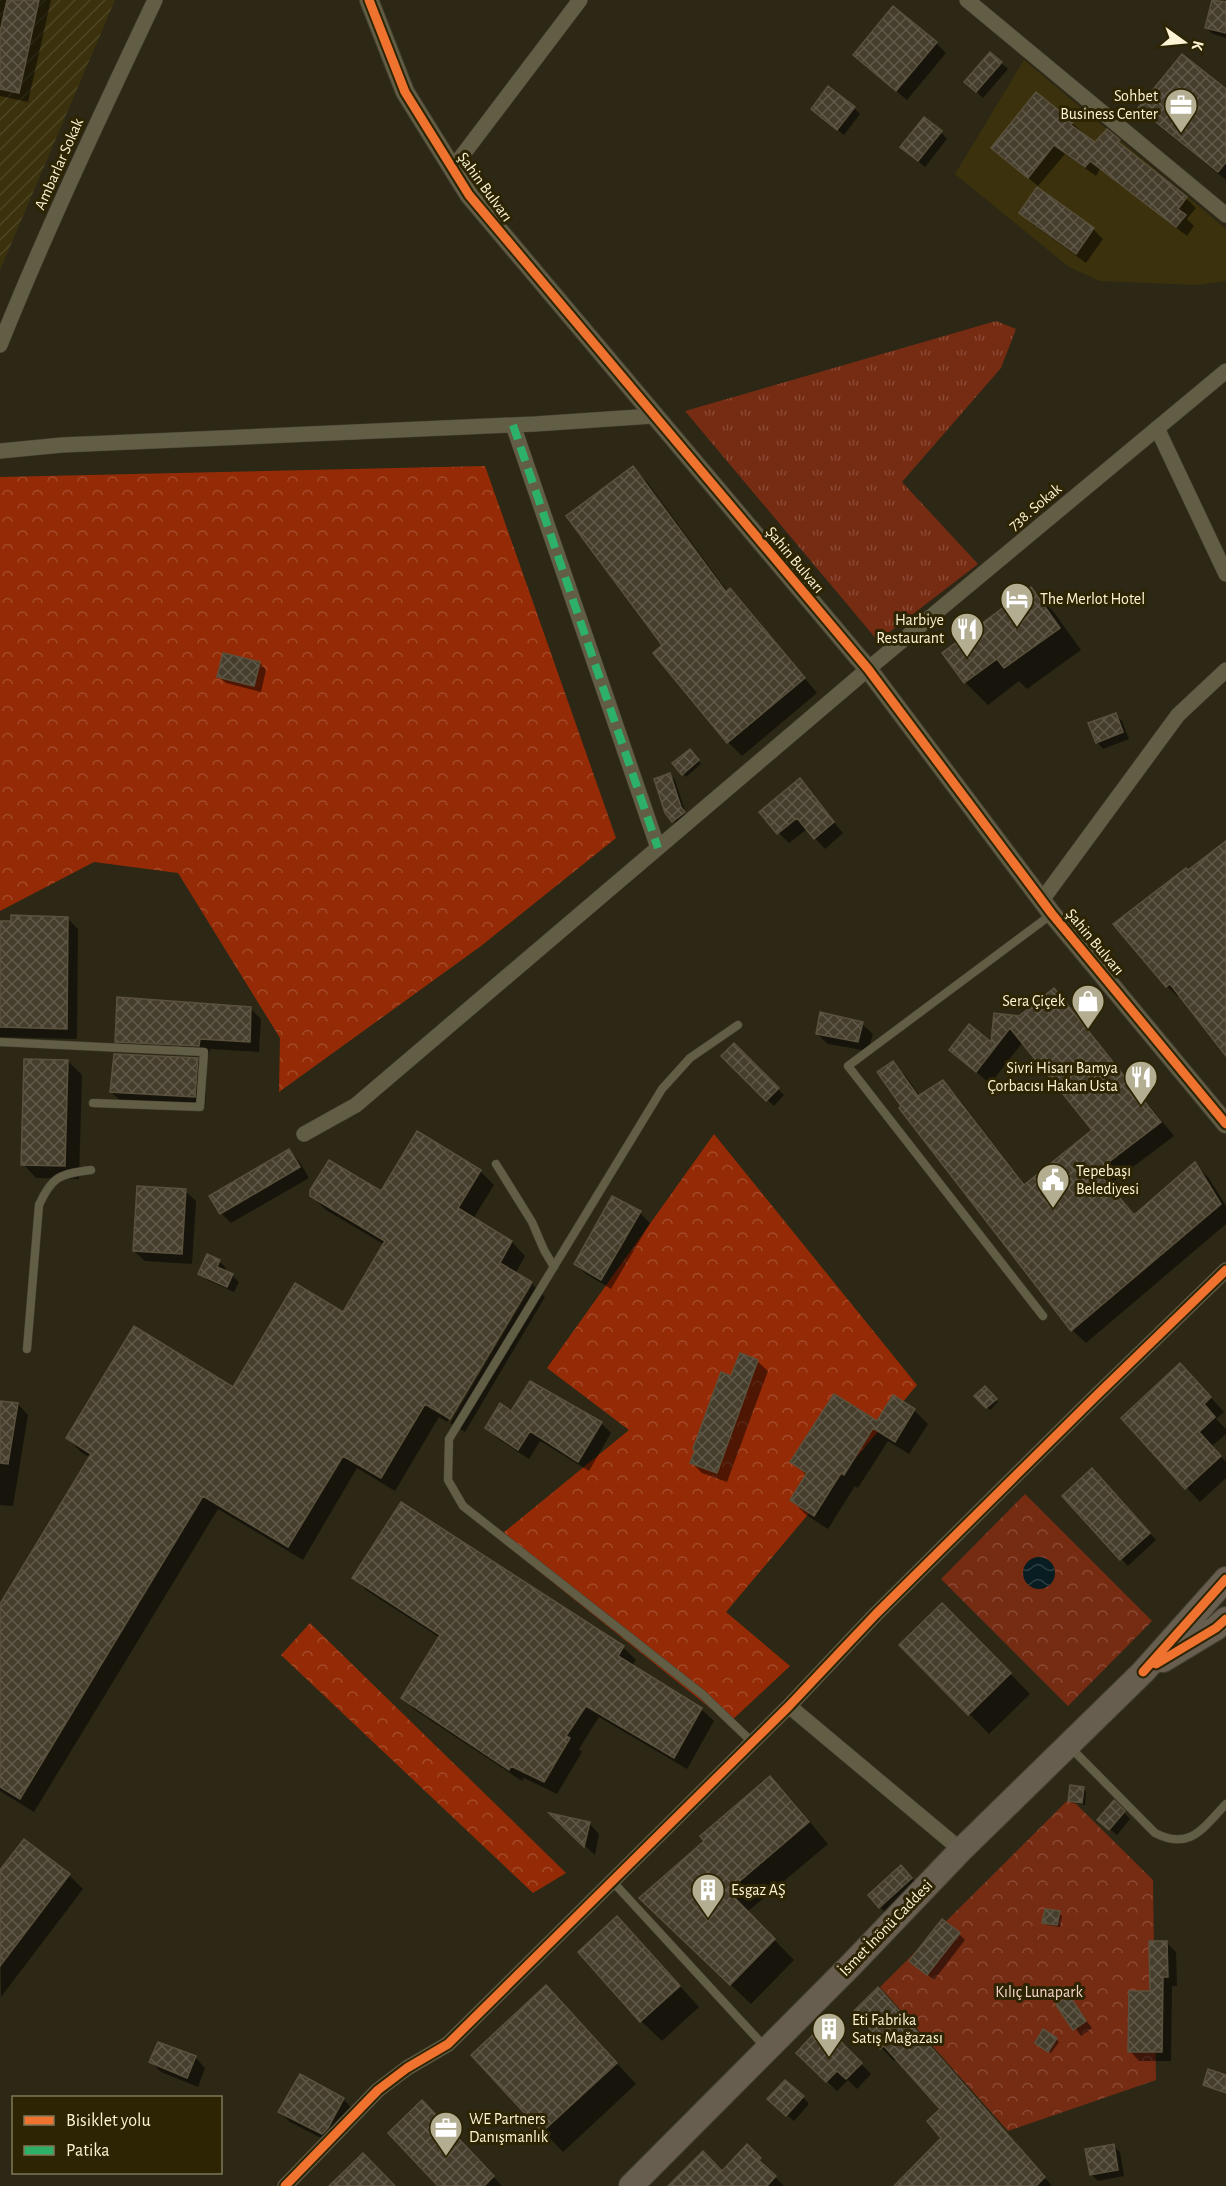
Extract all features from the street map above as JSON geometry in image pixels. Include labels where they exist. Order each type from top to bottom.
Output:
[{"type":"main road","points":[[1143,1672],[1226,1579]]},
{"type":"main road","points":[[1143,1672],[1223,1628]]},
{"type":"main road","name":"İsmet İnönü Caddesi","points":[[631,2186],[962,1850],[1143,1672]]},
{"type":"street","name":"Ambarlar Sokak","points":[[0,345],[71,180],[155,0]]},
{"type":"street","name":"Şahin Bulvarı","points":[[369,0],[405,92],[469,195],[868,669],[1047,907],[1226,1124]]},
{"type":"street","points":[[452,169],[580,0]]},
{"type":"street","points":[[967,0],[1226,215]]},
{"type":"street","name":"738. Sokak","points":[[304,1134],[356,1105],[868,669],[1226,371]]},
{"type":"street","points":[[0,451],[74,444],[513,425],[653,416]]},
{"type":"street","points":[[513,425],[658,848]]},
{"type":"street","points":[[1157,428],[1226,574]]},
{"type":"street","points":[[1047,907],[1178,715],[1226,670]]},
{"type":"street","points":[[285,2186],[378,2090],[407,2068],[448,2044],[789,1706],[884,1606],[1226,1270]]},
{"type":"street","points":[[789,1706],[962,1850]]},
{"type":"lane","points":[[1044,1316],[848,1066],[1047,907]]},
{"type":"lane","points":[[738,1025],[690,1058],[662,1089],[449,1439],[448,1480],[463,1506],[702,1694],[752,1742]]},
{"type":"lane","points":[[0,1042],[204,1052],[200,1107],[93,1103]]},
{"type":"lane","points":[[496,1164],[532,1222],[554,1267]]},
{"type":"lane","points":[[27,1349],[39,1205],[48,1185],[67,1173],[92,1170]]},
{"type":"lane","points":[[1069,1745],[1155,1833],[1169,1840],[1185,1839],[1199,1832],[1226,1804]]},
{"type":"lane","points":[[613,1882],[766,2048]]},
{"type":"shaded area","points":[[0,0],[115,0],[0,270]]},
{"type":"shaded area","points":[[1024,60],[1226,229],[1226,281],[1198,285],[1100,281],[1069,267],[955,174]]},
{"type":"green space","points":[[996,321],[1016,329],[1001,368],[902,482],[978,564],[878,641],[685,411]]},
{"type":"green space","points":[[485,466],[616,838],[481,946],[279,1092],[280,1038],[178,873],[94,862],[0,911],[0,477]]},
{"type":"green space","points":[[714,1134],[917,1385],[726,1612],[790,1666],[729,1723],[497,1538],[629,1430],[547,1368]]},
{"type":"green space","points":[[1025,1494],[1152,1621],[1068,1706],[941,1579]]},
{"type":"green space","points":[[310,1623],[566,1873],[533,1893],[281,1655]]},
{"type":"green space","name":"Kılıç Lunapark","points":[[1070,1798],[1153,1880],[1156,2080],[1008,2131],[880,1987]]},
{"type":"water","points":[[1039,1557],[1050,1562],[1055,1573],[1050,1584],[1039,1589],[1028,1584],[1023,1573],[1028,1562]]},
{"type":"building","points":[[7,0],[39,0],[19,93],[0,89],[0,32]]},
{"type":"building","points":[[1212,0],[1226,2],[1226,33],[1205,28]]},
{"type":"building","points":[[893,6],[937,42],[896,91],[853,55]]},
{"type":"building","points":[[990,52],[1002,62],[976,92],[964,82]]},
{"type":"building","points":[[1182,54],[1226,89],[1226,162],[1218,172],[1138,108]]},
{"type":"building","points":[[828,86],[855,107],[837,130],[811,109]]},
{"type":"building","points":[[1036,92],[1073,122],[1071,125],[1095,142],[1107,129],[1120,140],[1118,142],[1187,197],[1178,209],[1186,215],[1176,227],[1090,161],[1085,167],[1054,145],[1028,178],[991,148]]},
{"type":"building","points":[[924,117],[942,131],[918,161],[900,147]]},
{"type":"building","points":[[1037,187],[1094,228],[1076,254],[1019,213]]},
{"type":"building","points":[[633,466],[726,592],[730,588],[805,678],[727,743],[653,653],[662,645],[566,516]]},
{"type":"building","name":"The Merlot Hotel","points":[[1031,587],[1060,628],[1004,668],[997,659],[964,683],[942,653]]},
{"type":"building","points":[[223,653],[260,662],[254,686],[217,677]]},
{"type":"building","points":[[1116,713],[1123,732],[1096,743],[1088,723]]},
{"type":"building","points":[[690,749],[699,760],[682,775],[672,763]]},
{"type":"building","points":[[670,773],[681,807],[685,812],[672,822],[665,813],[654,779]]},
{"type":"building","points":[[800,778],[834,822],[814,839],[797,818],[777,834],[759,812]]},
{"type":"building","points":[[1226,841],[1226,1056],[1170,984],[1166,987],[1113,924],[1186,868],[1188,870]]},
{"type":"building","points":[[11,915],[68,917],[67,1029],[0,1027],[0,921],[11,921]]},
{"type":"building","name":"Tepebaşı Belediyesi","points":[[1054,988],[1161,1122],[1097,1171],[1134,1215],[1195,1162],[1221,1204],[1071,1331],[899,1108],[901,1106],[877,1072],[893,1061],[918,1096],[943,1080],[1024,1185],[1092,1130],[1010,1028],[976,1072],[949,1050],[969,1024],[991,1042],[994,1013],[1019,1016]]},
{"type":"building","points":[[117,997],[251,1007],[250,1042],[200,1039],[199,1046],[115,1042]]},
{"type":"building","points":[[820,1012],[863,1022],[858,1042],[816,1034]]},
{"type":"building","points":[[734,1043],[779,1088],[766,1101],[721,1056]]},
{"type":"building","points":[[114,1054],[198,1058],[195,1097],[110,1092]]},
{"type":"building","points":[[24,1059],[68,1060],[65,1166],[21,1165]]},
{"type":"building","points":[[417,1131],[481,1170],[458,1208],[512,1241],[500,1263],[532,1282],[450,1419],[425,1404],[381,1478],[343,1456],[288,1547],[203,1496],[20,1799],[0,1787],[0,1604],[91,1454],[66,1438],[134,1326],[233,1387],[295,1283],[343,1312],[385,1241],[310,1196],[310,1190],[329,1160],[381,1191]]},
{"type":"building","points":[[289,1149],[300,1167],[220,1214],[209,1196]]},
{"type":"building","points":[[137,1186],[186,1189],[182,1254],[133,1251]]},
{"type":"building","points":[[612,1196],[641,1211],[601,1280],[574,1264]]},
{"type":"building","points":[[207,1254],[220,1260],[217,1267],[233,1274],[227,1287],[198,1274]]},
{"type":"building","points":[[740,1353],[758,1360],[717,1473],[690,1463],[721,1372],[731,1376]]},
{"type":"building","points":[[1180,1363],[1211,1397],[1204,1404],[1215,1417],[1199,1432],[1221,1456],[1185,1489],[1121,1418]]},
{"type":"building","points":[[530,1381],[602,1422],[578,1462],[530,1431],[518,1450],[485,1428],[500,1403],[511,1411]]},
{"type":"building","points":[[985,1386],[997,1399],[986,1408],[974,1396]]},
{"type":"building","points":[[834,1394],[877,1421],[893,1395],[915,1409],[895,1442],[873,1428],[844,1475],[841,1473],[814,1516],[790,1500],[807,1473],[790,1462]]},
{"type":"building","points":[[0,1401],[18,1403],[8,1464],[0,1463]]},
{"type":"building","points":[[1092,1468],[1150,1533],[1120,1560],[1062,1496]]},
{"type":"building","points":[[401,1502],[624,1646],[618,1656],[702,1708],[674,1758],[586,1706],[566,1736],[570,1738],[544,1782],[511,1766],[509,1770],[401,1698],[440,1635],[352,1578]]},
{"type":"building","points":[[942,1603],[1011,1673],[968,1715],[899,1645]]},
{"type":"building","points":[[770,1776],[809,1822],[728,1891],[775,1939],[730,1985],[639,1898],[704,1841],[700,1836]]},
{"type":"building","points":[[1070,1785],[1084,1787],[1082,1803],[1068,1801]]},
{"type":"building","points":[[1114,1800],[1125,1811],[1109,1830],[1097,1820]]},
{"type":"building","points":[[549,1813],[590,1822],[584,1847]]},
{"type":"building","points":[[24,1839],[70,1874],[0,1966],[0,1870]]},
{"type":"building","points":[[901,1865],[912,1878],[879,1908],[868,1895]]},
{"type":"building","points":[[1045,1909],[1060,1911],[1057,1925],[1042,1923]]},
{"type":"building","points":[[617,1916],[680,1986],[640,2022],[578,1952]]},
{"type":"building","points":[[942,1919],[960,1933],[927,1975],[909,1961]]},
{"type":"building","points":[[1149,1941],[1167,1941],[1168,1977],[1163,1977],[1162,2052],[1128,2052],[1129,1991],[1150,1991]]},
{"type":"building","points":[[546,1985],[617,2063],[542,2132],[471,2055]]},
{"type":"building","points":[[878,1987],[1045,2177],[1036,2186],[894,2186],[941,2138],[927,2121],[940,2109],[884,2046],[880,2049],[870,2038],[874,2034],[854,2011]]},
{"type":"building","points":[[1069,1995],[1086,2021],[1073,2030],[1056,2005]]},
{"type":"building","name":"Eti Fabrika Satış Mağazası","points":[[823,2024],[862,2063],[846,2079],[837,2071],[826,2082],[796,2053]]},
{"type":"building","points":[[1043,2029],[1057,2038],[1048,2052],[1035,2043]]},
{"type":"building","points":[[158,2042],[196,2056],[187,2078],[149,2062]]},
{"type":"building","points":[[1208,2069],[1226,2075],[1226,2093],[1203,2085]]},
{"type":"building","points":[[300,2074],[344,2098],[328,2128],[322,2134],[278,2112]]},
{"type":"building","points":[[785,2080],[804,2096],[786,2116],[767,2099]]},
{"type":"building","points":[[422,2100],[494,2176],[484,2186],[438,2186],[388,2133]]},
{"type":"building","points":[[747,2144],[761,2158],[759,2160],[776,2176],[767,2186],[668,2186],[703,2151],[722,2171]]},
{"type":"building","points":[[1114,2144],[1118,2170],[1090,2175],[1085,2149]]},
{"type":"building","points":[[363,2153],[395,2186],[329,2186]]},
{"type":"marked path","points":[[513,425],[658,848]]},
{"type":"cycle path","points":[[369,0],[405,92],[469,195],[868,669],[1052,914],[1226,1124]]},
{"type":"cycle path","points":[[285,2186],[378,2090],[407,2068],[448,2044],[789,1706],[876,1614],[1226,1270]]},
{"type":"cycle path","points":[[1143,1672],[1226,1579]]},
{"type":"cycle path","points":[[1156,1664],[1216,1628],[1226,1619]]},
{"type":"place","name":"Sohbet Business Center","points":[[1181,134]]},
{"type":"place","name":"The Merlot Hotel","points":[[1017,628]]},
{"type":"place","name":"Harbiye Restaurant","points":[[967,658]]},
{"type":"place","name":"Sera Çiçek","points":[[1088,1030]]},
{"type":"place","name":"Sivri Hisarı Bamya Çorbacısı Hakan Usta","points":[[1141,1106]]},
{"type":"place","name":"Tepebaşı Belediyesi","points":[[1053,1209]]},
{"type":"place","name":"Esgaz AŞ","points":[[708,1919]]},
{"type":"place","name":"Eti Fabrika Satış Mağazası","points":[[829,2058]]},
{"type":"place","name":"WE Partners Danışmanlık","points":[[446,2157]]}]
